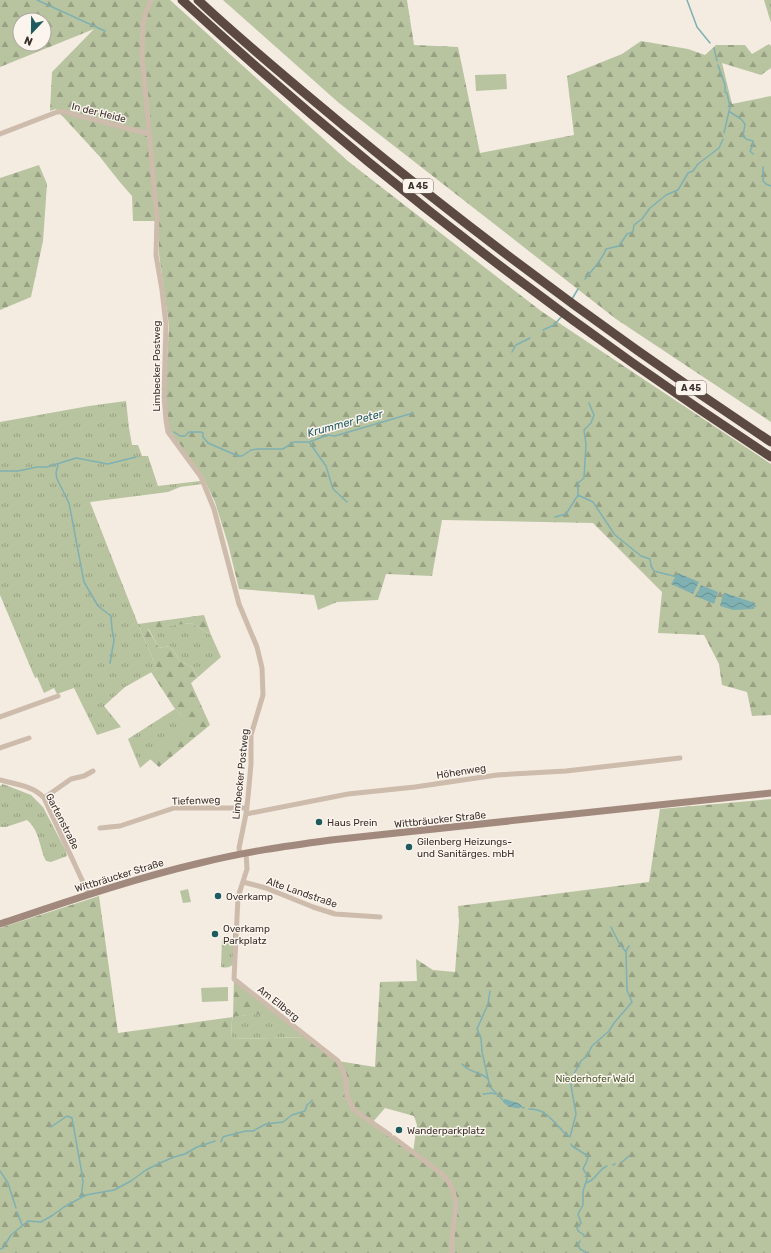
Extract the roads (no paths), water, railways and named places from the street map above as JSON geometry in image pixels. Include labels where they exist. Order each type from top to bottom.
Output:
[{"type":"highway","name":"A 45","points":[[182,0],[236,49],[372,165],[517,279],[679,396],[771,457]]},
{"type":"highway","name":"A 45","points":[[198,0],[243,41],[388,162],[525,268],[612,333],[725,412],[771,442]]},
{"type":"main road","name":"Wittbräucker Straße","points":[[0,924],[186,866],[243,853],[332,840],[771,793]]},
{"type":"street","name":"Limbecker Postweg","points":[[151,0],[144,18],[142,55],[150,134],[156,218],[156,255],[166,325],[164,396],[168,432],[201,477],[214,509],[239,604],[257,647],[262,668],[262,695],[251,735],[251,764],[247,808],[240,844],[243,853]]},
{"type":"street","name":"In der Heide","points":[[0,134],[58,112],[150,134]]},
{"type":"street","points":[[0,717],[58,696]]},
{"type":"street","points":[[0,748],[29,738]]},
{"type":"street","name":"Höhenweg","points":[[246,814],[348,794],[415,787],[497,775],[566,771],[680,758]]},
{"type":"street","points":[[44,798],[71,779],[84,776],[93,771]]},
{"type":"street","name":"Gartenstraße","points":[[0,780],[32,789],[44,798],[89,895]]},
{"type":"street","name":"Tiefenweg","points":[[100,828],[120,826],[174,808],[247,808]]},
{"type":"street","name":"Am Ellberg","points":[[243,853],[248,869],[238,897],[234,979],[338,1062],[346,1080],[347,1096],[354,1110],[442,1174],[451,1186],[456,1204],[452,1238],[452,1253]]},
{"type":"street","name":"Alte Landstraße","points":[[243,882],[266,888],[313,907],[335,914],[380,917]]},
{"type":"water","points":[[678,573],[699,582],[693,594],[671,584]]},
{"type":"water","points":[[701,585],[718,592],[714,604],[696,596]]},
{"type":"water","points":[[725,593],[755,603],[754,609],[733,610],[720,606],[723,594]]},
{"type":"water","points":[[505,1099],[518,1103],[522,1106],[520,1108],[513,1108],[508,1106],[503,1102]]},
{"type":"waterway","points":[[37,0],[105,31]]},
{"type":"waterway","points":[[687,0],[697,27],[710,43]]},
{"type":"waterway","points":[[714,48],[717,61]]},
{"type":"waterway","points":[[718,65],[725,85],[725,92],[727,93],[730,107],[724,133]]},
{"type":"waterway","points":[[730,112],[741,119],[745,124],[743,136],[746,139],[753,141],[750,151],[753,154]]},
{"type":"waterway","points":[[585,279],[600,261],[606,249],[619,246],[627,234],[633,232],[634,225],[642,219],[650,208],[666,195],[678,190],[688,173],[693,171],[698,164],[719,148],[723,139]]},
{"type":"waterway","points":[[763,167],[763,181],[771,186]]},
{"type":"waterway","points":[[572,299],[578,289]]},
{"type":"waterway","points":[[543,330],[554,325],[562,316]]},
{"type":"waterway","points":[[512,352],[516,345],[530,338]]},
{"type":"waterway","points":[[589,403],[594,415],[591,423],[584,430],[586,444],[584,478],[578,483],[578,495],[593,502],[615,535],[641,556],[650,559],[651,566],[654,571],[677,577]]},
{"type":"waterway","name":"Krummer Peter","points":[[174,432],[180,436],[185,436],[189,432],[201,432],[208,443],[238,456],[242,456],[251,450],[283,449],[294,442],[309,442],[328,435],[335,436],[413,413]]},
{"type":"waterway","points":[[309,442],[326,466],[333,489],[347,502]]},
{"type":"waterway","name":"Krummer Peter","points":[[0,471],[18,471],[37,467],[47,467],[76,458],[108,464],[136,457]]},
{"type":"waterway","points":[[58,465],[56,473],[57,479],[69,503],[84,582],[98,606],[111,616],[114,640],[110,663]]},
{"type":"waterway","points":[[555,517],[566,514],[578,495]]},
{"type":"waterway","points":[[529,1109],[535,1109],[543,1112],[570,1137],[576,1114],[571,1085],[574,1074],[581,1061],[587,1056],[592,1046],[609,1031],[632,1002],[627,990],[626,952],[619,943],[611,927]]},
{"type":"waterway","points":[[626,951],[629,946]]},
{"type":"waterway","points":[[490,991],[488,1004],[477,1029],[481,1038],[482,1052],[490,1087],[503,1100]]},
{"type":"waterway","points":[[462,1064],[488,1079]]},
{"type":"waterway","points":[[483,1094],[495,1094]]},
{"type":"waterway","points":[[221,1142],[223,1137],[226,1136],[246,1131],[253,1131],[266,1124],[283,1122],[292,1115],[305,1111],[307,1105],[312,1100]]},
{"type":"waterway","points":[[51,1127],[67,1116],[72,1118],[83,1182],[81,1198]]},
{"type":"waterway","points":[[0,1249],[3,1248],[11,1235],[28,1221],[41,1222],[86,1195],[114,1190],[160,1163],[215,1141]]},
{"type":"waterway","points":[[571,1144],[588,1156],[583,1169],[587,1175],[583,1191],[583,1205],[578,1214],[581,1223],[577,1228],[578,1231],[584,1235],[584,1237]]},
{"type":"waterway","points":[[622,1162],[629,1156]]},
{"type":"waterway","points":[[586,1183],[593,1180],[601,1170],[607,1166]]},
{"type":"waterway","points":[[0,1171],[8,1183],[16,1208]]},
{"type":"waterway","points":[[17,1212],[22,1225]]},
{"type":"waterway","points":[[580,1241],[578,1245],[580,1249],[587,1253]]},
{"type":"place","name":"Haus Prein","points":[[319,822]]},
{"type":"place","name":"Gilenberg Heizungs- und Sanitärges. mbH","points":[[409,847]]},
{"type":"place","name":"Overkamp","points":[[218,896]]},
{"type":"place","name":"Overkamp Parkplatz","points":[[215,934]]},
{"type":"place","name":"Wanderparkplatz","points":[[399,1130]]},
{"type":"park label","name":"Niederhofer Wald","points":[[595,1078]]}]
